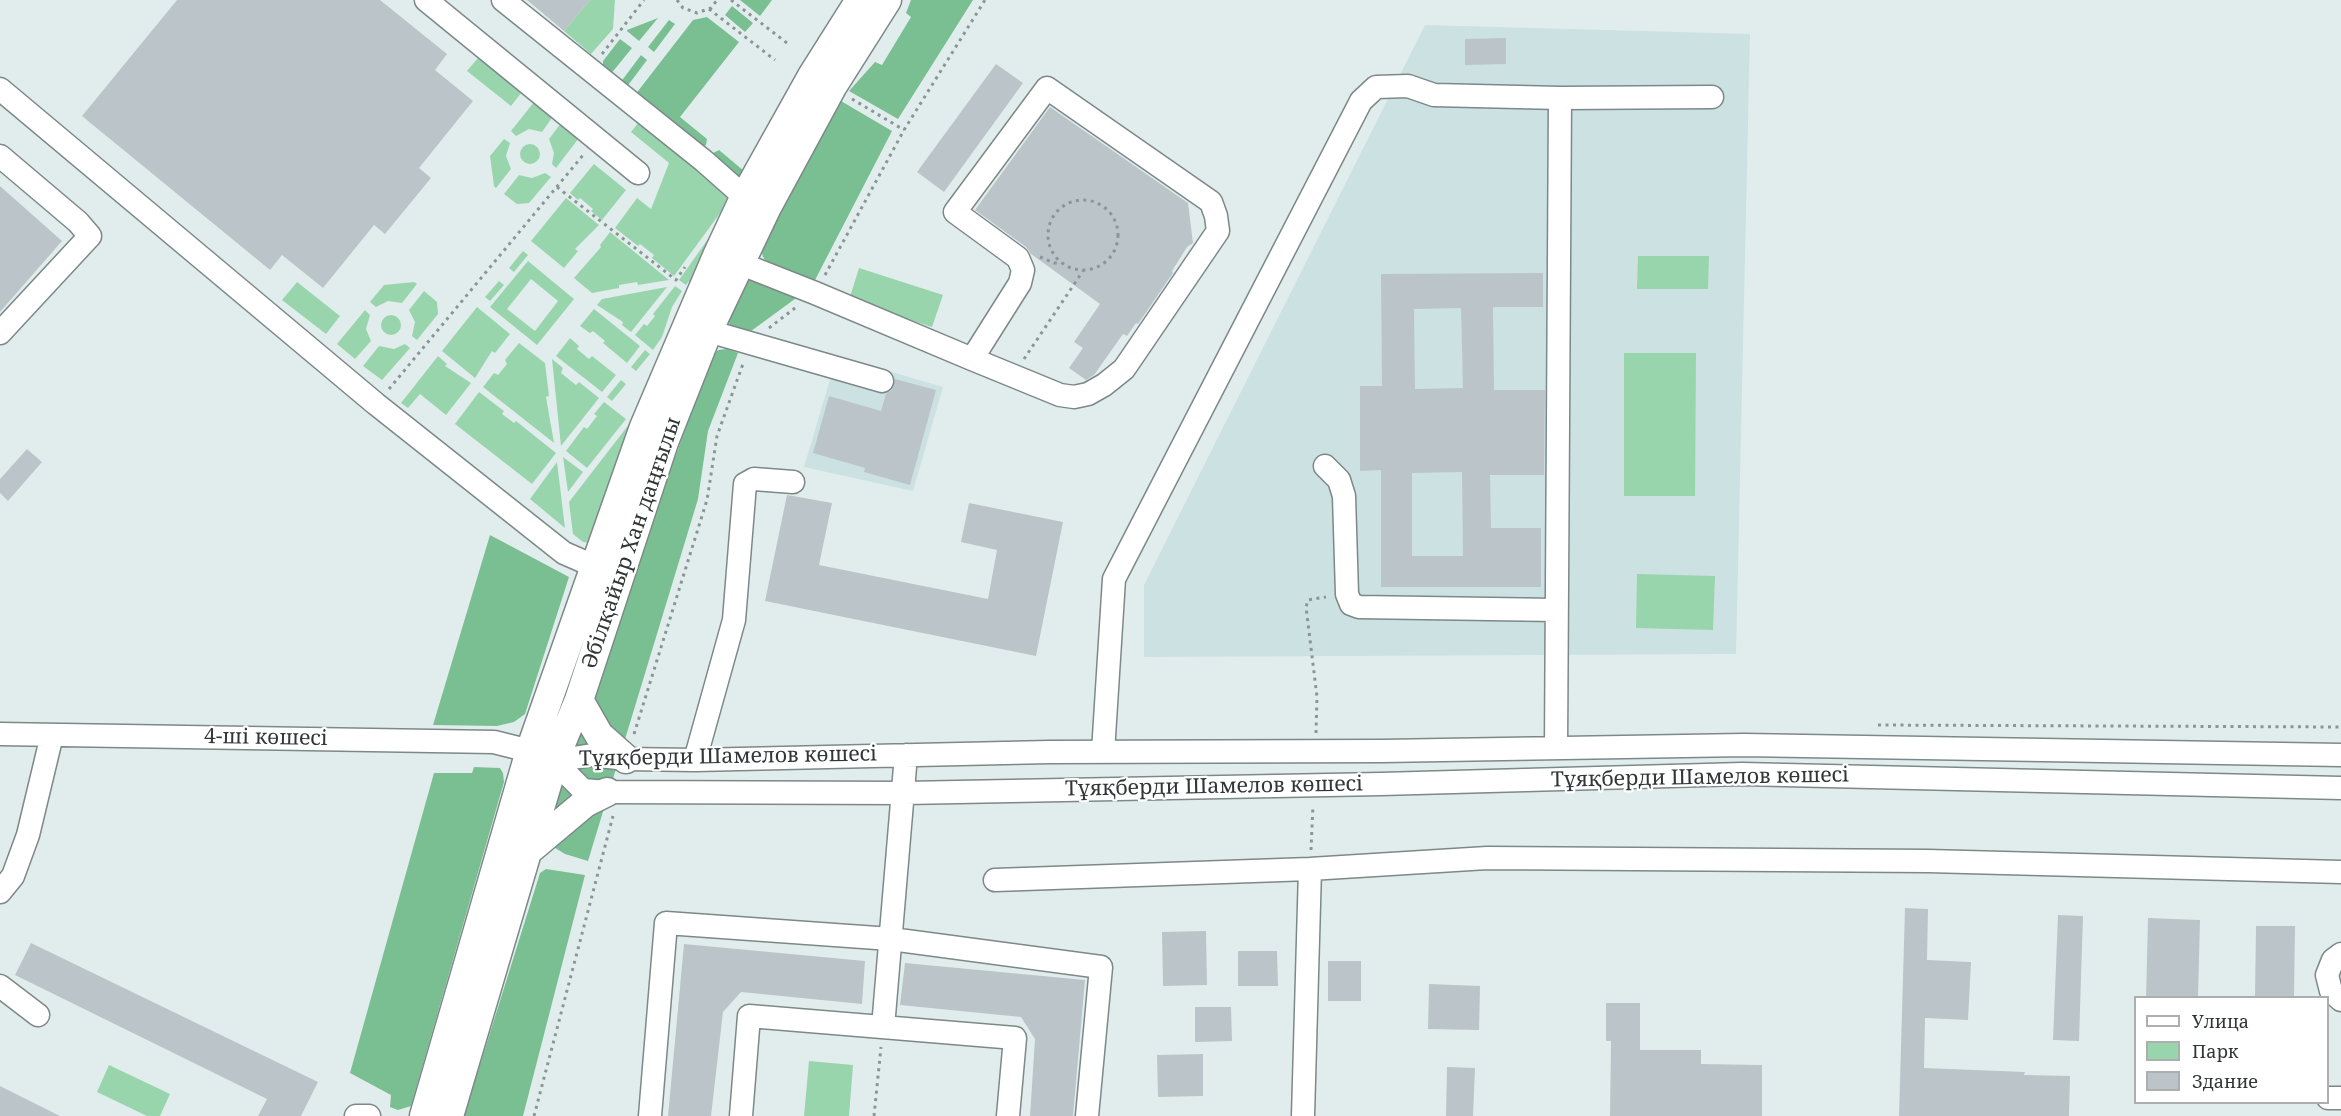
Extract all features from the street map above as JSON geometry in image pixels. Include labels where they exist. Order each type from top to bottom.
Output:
[{"type":"main road","name":"Әбілқайыр Хан даңғылы","points":[[449,1116],[529,850],[542,756],[579,700],[664,442],[708,331],[739,263],[756,202],[812,76],[860,0]]},
{"type":"main road","name":"Әбілқайыр Хан даңғылы","points":[[424,1116],[542,756],[594,566],[644,427],[712,266],[832,87],[887,0]]},
{"type":"main road","points":[[579,700],[599,735],[626,759]]},
{"type":"main road","points":[[529,850],[585,803],[613,792]]},
{"type":"street","points":[[426,0],[638,173]]},
{"type":"street","points":[[503,0],[756,202]]},
{"type":"street","points":[[1102,752],[1114,579],[1361,101],[1376,87],[1408,86],[1434,95],[1560,98],[1712,97]]},
{"type":"street","points":[[739,263],[815,293],[972,359],[1060,395],[1074,397],[1088,394],[1124,369],[1218,231],[1211,202],[1047,88],[955,212],[1018,258],[1023,270],[1020,283],[972,359]]},
{"type":"street","points":[[0,89],[376,404],[564,553],[594,566]]},
{"type":"street","points":[[1556,748],[1560,98]]},
{"type":"street","points":[[0,156],[78,222],[90,236],[0,333]]},
{"type":"street","points":[[708,331],[882,381]]},
{"type":"street","points":[[1325,466],[1339,480],[1344,496],[1347,594],[1351,604],[1359,607],[1556,610]]},
{"type":"street","points":[[695,760],[734,620],[745,484],[754,479],[793,482]]},
{"type":"street","name":"4-ші көшесі","points":[[0,734],[494,741],[542,756]]},
{"type":"street","points":[[0,892],[13,876],[28,835],[52,735]]},
{"type":"street","name":"Тұяқберди Шамелов көшесі","points":[[542,756],[592,755],[626,759],[695,760],[1102,752],[1382,751],[1744,745],[2341,755]]},
{"type":"street","points":[[1381,784],[1382,751]]},
{"type":"street","points":[[883,1027],[905,793],[906,755]]},
{"type":"street","name":"Тұяқберди Шамелов көшесі","points":[[542,756],[584,790],[613,792],[905,793],[1381,784],[1742,774],[2341,788]]},
{"type":"street","points":[[995,880],[1310,869],[1510,858],[1950,861],[2341,872]]},
{"type":"street","points":[[1303,1116],[1310,869]]},
{"type":"street","points":[[650,1116],[666,923],[891,939],[1101,967],[1087,1116]]},
{"type":"street","points":[[2341,954],[2334,960],[2327,975],[2331,991],[2341,1000]]},
{"type":"street","points":[[0,986],[38,1015]]},
{"type":"street","points":[[741,1116],[749,1016],[1015,1038],[1008,1116]]},
{"type":"street","points":[[356,1116],[369,1116]]},
{"type":"path","points":[[590,69],[644,0]]},
{"type":"path","points":[[677,0],[683,8],[697,13],[709,9],[717,0]]},
{"type":"path","points":[[731,0],[787,44]]},
{"type":"path","points":[[768,329],[815,293],[904,130],[985,0]]},
{"type":"path","points":[[709,9],[775,60]]},
{"type":"path","points":[[845,95],[904,130]]},
{"type":"path","points":[[376,404],[596,138]]},
{"type":"path","points":[[557,187],[676,280],[688,262]]},
{"type":"path","points":[[1092,201],[1111,214],[1117,224],[1119,235],[1112,256],[1104,264],[1083,271],[1061,263],[1049,244],[1049,232],[1052,220],[1058,211],[1068,204],[1092,201]]},
{"type":"path","points":[[1035,255],[1054,263],[1061,263]]},
{"type":"path","points":[[1013,376],[1083,271]]},
{"type":"path","points":[[626,759],[707,500],[717,436],[747,352]]},
{"type":"path","points":[[1316,751],[1317,696],[1306,607],[1308,600],[1347,594]]},
{"type":"path","points":[[1871,725],[2341,727]]},
{"type":"path","points":[[1310,869],[1314,785]]},
{"type":"path","points":[[534,1116],[613,792]]},
{"type":"path","points":[[874,1116],[883,1027]]},
{"type":"shaded area","points":[[1425,25],[1750,34],[1736,654],[1144,657],[1144,585]]},
{"type":"shaded area","points":[[837,356],[943,387],[913,491],[804,467]]},
{"type":"green space","points":[[590,0],[615,0],[613,29],[591,54],[564,31]]},
{"type":"green space","points":[[740,0],[772,0],[760,16]]},
{"type":"green space","points":[[911,0],[973,0],[898,119],[849,91],[875,62],[882,65],[911,17],[906,13]]},
{"type":"green space","points":[[732,6],[753,23],[745,32],[725,15]]},
{"type":"green space","points":[[707,17],[739,42],[680,117],[707,139],[706,145],[701,148],[635,95],[693,20]]},
{"type":"green space","points":[[658,18],[639,41],[627,31],[627,30]]},
{"type":"green space","points":[[669,20],[675,24],[654,52],[648,47]]},
{"type":"green space","points":[[620,39],[632,48],[610,75],[603,70],[603,61]]},
{"type":"green space","points":[[482,53],[525,88],[511,106],[467,71]]},
{"type":"green space","points":[[641,55],[647,60],[626,88],[620,83]]},
{"type":"green space","points":[[538,97],[556,112],[542,132],[529,129],[516,136],[511,131]]},
{"type":"green space","points":[[841,101],[892,131],[813,284],[768,264],[761,249]]},
{"type":"green space","points":[[642,118],[734,194],[674,276],[652,258],[654,255],[615,228],[637,198],[651,209],[669,163],[631,132]]},
{"type":"green space","points":[[564,119],[582,134],[556,168],[552,164],[554,153],[549,139]]},
{"type":"green space","points":[[504,139],[510,143],[506,156],[511,169],[496,188],[490,156]]},
{"type":"green space","points":[[526,144],[534,144],[540,150],[540,158],[534,164],[526,164],[520,158],[520,150]]},
{"type":"green space","points":[[719,150],[744,171],[737,181],[711,159],[713,153]]},
{"type":"green space","points":[[594,164],[626,190],[602,220],[580,198],[578,200],[570,193]]},
{"type":"green space","points":[[545,173],[551,177],[529,203],[517,204],[504,194],[519,175],[532,178]]},
{"type":"green space","points":[[566,198],[599,225],[575,249],[578,251],[564,268],[531,241]]},
{"type":"green space","points":[[737,198],[693,285],[689,281],[686,285],[679,280]]},
{"type":"green space","points":[[610,232],[669,280],[638,285],[637,282],[619,285],[619,288],[592,293],[574,278],[601,247],[600,245]]},
{"type":"green space","points":[[523,251],[528,255],[514,272],[509,268]]},
{"type":"green space","points":[[1638,256],[1709,256],[1708,289],[1637,289]]},
{"type":"green space","points":[[528,261],[574,299],[537,345],[490,307]],"holes":[[[531,279],[558,301],[535,331],[507,309]]]},
{"type":"green space","points":[[859,268],[943,295],[932,327],[849,300]]},
{"type":"green space","points":[[749,279],[799,296],[747,334],[732,329],[728,321],[744,283]]},
{"type":"green space","points":[[499,281],[504,285],[490,301],[485,297]]},
{"type":"green space","points":[[297,282],[340,316],[326,334],[282,300]]},
{"type":"green space","points":[[414,282],[417,284],[402,303],[388,301],[376,307],[370,302],[384,285]]},
{"type":"green space","points":[[675,286],[682,291],[672,307],[662,337],[653,350],[635,335],[644,324],[647,326],[655,316],[653,314]]},
{"type":"green space","points":[[667,287],[631,332],[622,325],[623,322],[597,305],[602,299]]},
{"type":"green space","points":[[424,291],[437,302],[438,314],[417,340],[412,336],[415,322],[409,310]]},
{"type":"green space","points":[[477,307],[510,334],[495,353],[492,351],[475,378],[442,351]]},
{"type":"green space","points":[[594,309],[640,346],[627,363],[603,343],[605,341],[593,331],[590,333],[580,326]]},
{"type":"green space","points":[[365,310],[370,315],[366,329],[371,341],[355,359],[337,344]]},
{"type":"green space","points":[[387,315],[395,315],[401,321],[401,329],[395,335],[387,335],[381,329],[381,321]]},
{"type":"green space","points":[[570,338],[579,346],[577,349],[589,359],[592,356],[616,375],[602,392],[556,356]]},
{"type":"green space","points":[[519,343],[545,363],[549,396],[546,397],[554,443],[483,387],[494,373],[498,375],[507,364],[505,360]]},
{"type":"green space","points":[[405,344],[410,348],[382,380],[363,366],[379,346],[394,349]]},
{"type":"green space","points":[[727,349],[738,353],[708,431],[698,499],[588,861],[565,854],[552,846],[546,835],[612,626],[713,355],[718,350]]},
{"type":"green space","points":[[645,350],[650,354],[636,371],[631,367]]},
{"type":"green space","points":[[1624,353],[1696,353],[1695,496],[1624,496]]},
{"type":"green space","points":[[438,356],[447,364],[445,366],[471,383],[446,415],[420,394],[408,408],[401,403]]},
{"type":"green space","points":[[552,359],[563,368],[561,373],[576,385],[579,382],[599,398],[561,446]]},
{"type":"green space","points":[[621,380],[626,384],[612,401],[607,397]]},
{"type":"green space","points":[[479,392],[504,411],[502,414],[514,423],[516,421],[556,453],[532,484],[455,424]]},
{"type":"green space","points":[[604,402],[626,419],[587,468],[566,451],[584,427],[587,429],[597,416],[594,414]]},
{"type":"green space","points":[[630,423],[638,429],[591,543],[583,542],[573,534],[569,502]]},
{"type":"green space","points":[[563,457],[583,472],[568,492]]},
{"type":"green space","points":[[557,462],[565,528],[530,499]]},
{"type":"green space","points":[[490,535],[569,577],[525,714],[514,722],[497,726],[433,725]]},
{"type":"green space","points":[[1637,574],[1715,576],[1713,630],[1636,628]]},
{"type":"green space","points":[[474,767],[500,768],[504,782],[411,1106],[398,1110],[390,1107],[391,1095],[350,1073],[434,773],[472,773]]},
{"type":"green space","points":[[546,869],[585,875],[523,1116],[464,1116],[540,873]]},
{"type":"green space","points":[[809,1061],[853,1065],[849,1116],[804,1116]]},
{"type":"green space","points":[[109,1065],[170,1094],[160,1116],[147,1116],[97,1092]]},
{"type":"building","points":[[177,0],[380,0],[447,54],[435,70],[473,101],[419,168],[431,178],[385,234],[374,225],[323,288],[282,255],[270,270],[82,116]]},
{"type":"building","points":[[527,0],[590,0],[564,31]]},
{"type":"building","points":[[1506,38],[1506,64],[1465,65],[1465,39]]},
{"type":"building","points":[[996,64],[1023,83],[944,192],[917,172]]},
{"type":"building","points":[[1050,107],[1188,203],[1193,243],[1187,247],[1172,271],[1173,273],[1138,324],[1136,323],[1127,336],[1123,334],[1094,375],[1086,380],[1069,368],[1083,348],[1074,342],[1100,304],[975,210]]},
{"type":"building","points":[[0,186],[62,241],[0,312]]},
{"type":"building","points":[[1543,273],[1543,307],[1493,307],[1494,390],[1545,390],[1544,475],[1490,475],[1491,528],[1541,528],[1541,587],[1381,587],[1381,470],[1360,471],[1360,386],[1382,386],[1381,274]],"holes":[[[1461,308],[1463,388],[1415,389],[1414,309]],[[1462,472],[1463,556],[1412,556],[1412,473]]]},
{"type":"building","points":[[895,379],[936,390],[910,485],[864,472],[865,468],[813,453],[829,396],[881,411],[886,394],[892,390]]},
{"type":"building","points":[[27,449],[42,462],[8,501],[0,493],[0,479]]},
{"type":"building","points":[[787,495],[832,503],[819,565],[988,599],[997,550],[961,542],[969,503],[1063,522],[1036,656],[765,601]]},
{"type":"building","points":[[1905,908],[1928,909],[1927,960],[1971,962],[1968,1020],[1925,1018],[1924,1068],[2070,1076],[2069,1116],[1899,1116]]},
{"type":"building","points":[[2058,915],[2083,916],[2079,1041],[2053,1040]]},
{"type":"building","points":[[2148,918],[2200,920],[2198,996],[2146,996]]},
{"type":"building","points":[[2256,926],[2295,926],[2294,996],[2255,996]]},
{"type":"building","points":[[1206,931],[1207,985],[1163,986],[1162,932]]},
{"type":"building","points":[[31,943],[318,1082],[301,1116],[258,1116],[267,1099],[15,975]]},
{"type":"building","points":[[684,944],[865,961],[862,1004],[741,992],[723,1012],[711,1116],[668,1116]]},
{"type":"building","points":[[1238,951],[1277,951],[1278,986],[1238,986]]},
{"type":"building","points":[[1328,961],[1361,961],[1361,1001],[1328,1001]]},
{"type":"building","points":[[905,963],[1085,980],[1073,1116],[1030,1116],[1035,1039],[1021,1017],[900,1005]]},
{"type":"building","points":[[1429,984],[1480,986],[1479,1030],[1428,1029]]},
{"type":"building","points":[[1606,1003],[1640,1003],[1640,1050],[1701,1050],[1701,1064],[1762,1065],[1762,1116],[1610,1116],[1611,1041],[1606,1041]]},
{"type":"building","points":[[1195,1007],[1231,1007],[1232,1041],[1195,1042]]},
{"type":"building","points":[[1203,1054],[1203,1096],[1158,1097],[1157,1055]]},
{"type":"building","points":[[1447,1067],[1475,1068],[1473,1116],[1446,1116]]},
{"type":"building","points":[[0,1086],[60,1116],[0,1116]]}]
